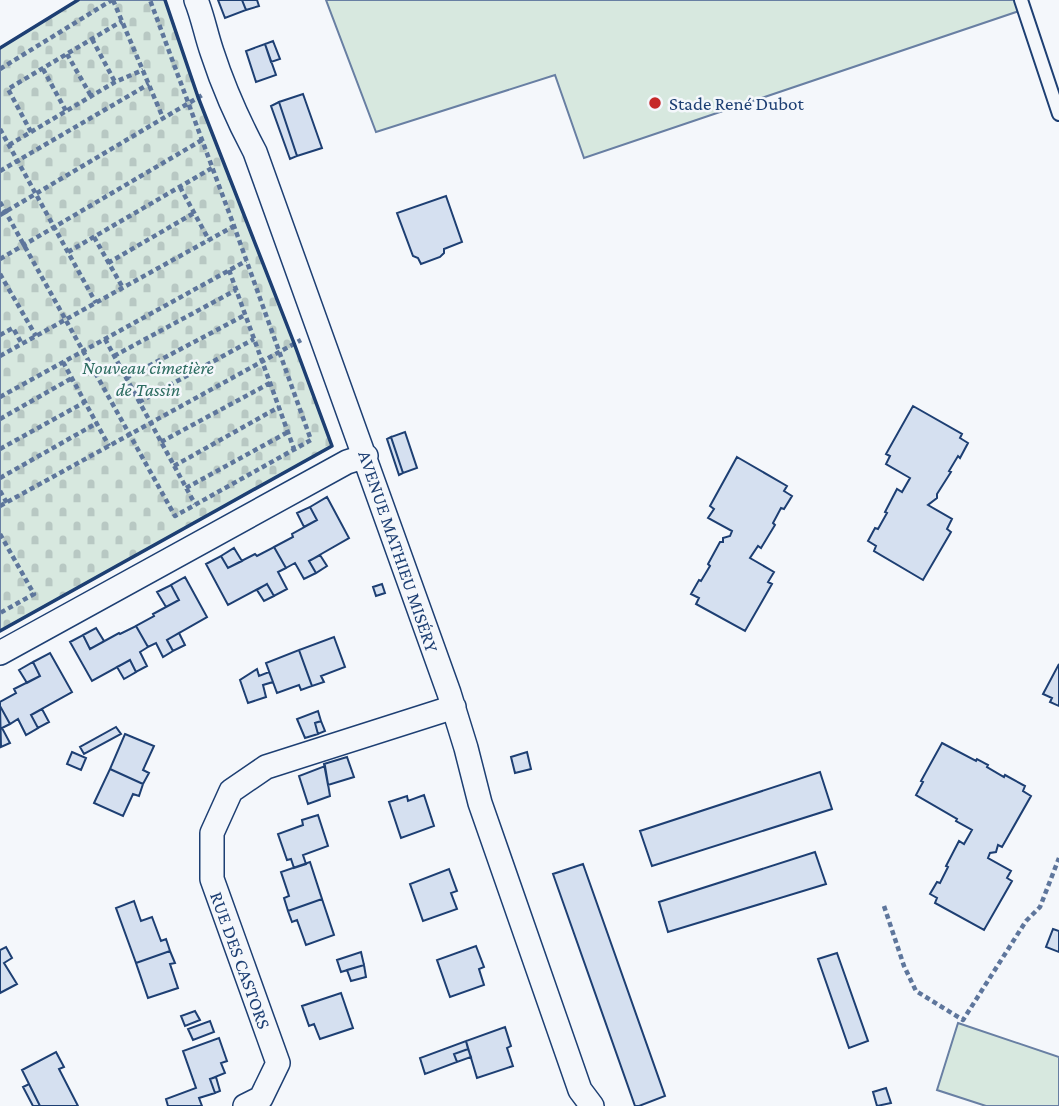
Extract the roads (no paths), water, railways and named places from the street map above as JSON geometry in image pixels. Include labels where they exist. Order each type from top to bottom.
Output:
[{"type":"street","name":"AVENUE MATHIEU MISÉRY","points":[[196,0],[211,51],[239,123],[256,152],[366,456],[454,707],[480,803],[580,1090],[592,1106]]},
{"type":"street","points":[[0,653],[347,462],[366,456]]},
{"type":"street","name":"RUE DES CASTORS","points":[[245,1106],[261,1098],[278,1063],[212,879],[212,833],[231,791],[266,767],[454,707]]},
{"type":"lane","points":[[1021,0],[1059,114]]},
{"type":"place","name":"Stade René Dubot","points":[[655,103]]},
{"type":"park label","name":"Nouveau cimetière de Tassin","points":[[148,378]]}]
